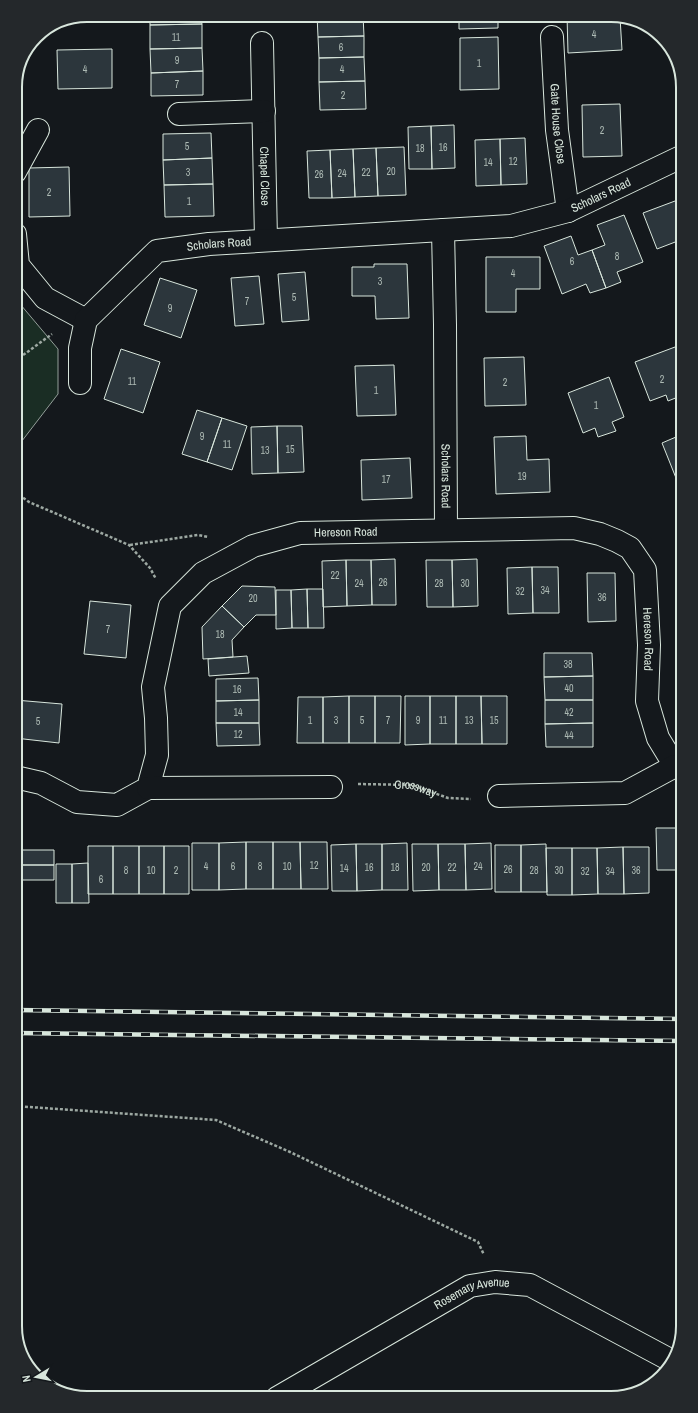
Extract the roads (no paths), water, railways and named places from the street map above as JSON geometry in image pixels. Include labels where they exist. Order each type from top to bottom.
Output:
[{"type":"street","name":"Gate House Close","points":[[552,37],[557,130],[568,211]]},
{"type":"street","name":"Chapel Close","points":[[262,43],[266,240]]},
{"type":"street","points":[[179,114],[264,111]]},
{"type":"street","points":[[22,159],[38,130]]},
{"type":"street","name":"Scholars Road","points":[[86,320],[157,251],[209,244],[511,226],[568,211],[676,159]]},
{"type":"street","name":"Scholars Road","points":[[442,230],[445,333],[446,530]]},
{"type":"street","points":[[22,270],[45,298],[86,320],[80,348],[80,383]]},
{"type":"street","name":"Hereson Road","points":[[148,788],[157,755],[153,687],[170,606],[203,573],[253,546],[300,533],[574,528],[600,534],[630,548],[645,570],[649,645],[647,701],[658,738],[676,764]]},
{"type":"street","points":[[499,796],[626,793],[676,769]]},
{"type":"street","points":[[22,779],[41,783],[78,802],[117,805],[148,788],[330,787]]},
{"type":"street","name":"Rosemary Avenue","points":[[290,1391],[470,1286],[495,1282],[530,1285],[667,1358]]},
{"type":"railway","points":[[22,1010],[676,1019]]},
{"type":"railway","points":[[22,1033],[676,1041]]}]
